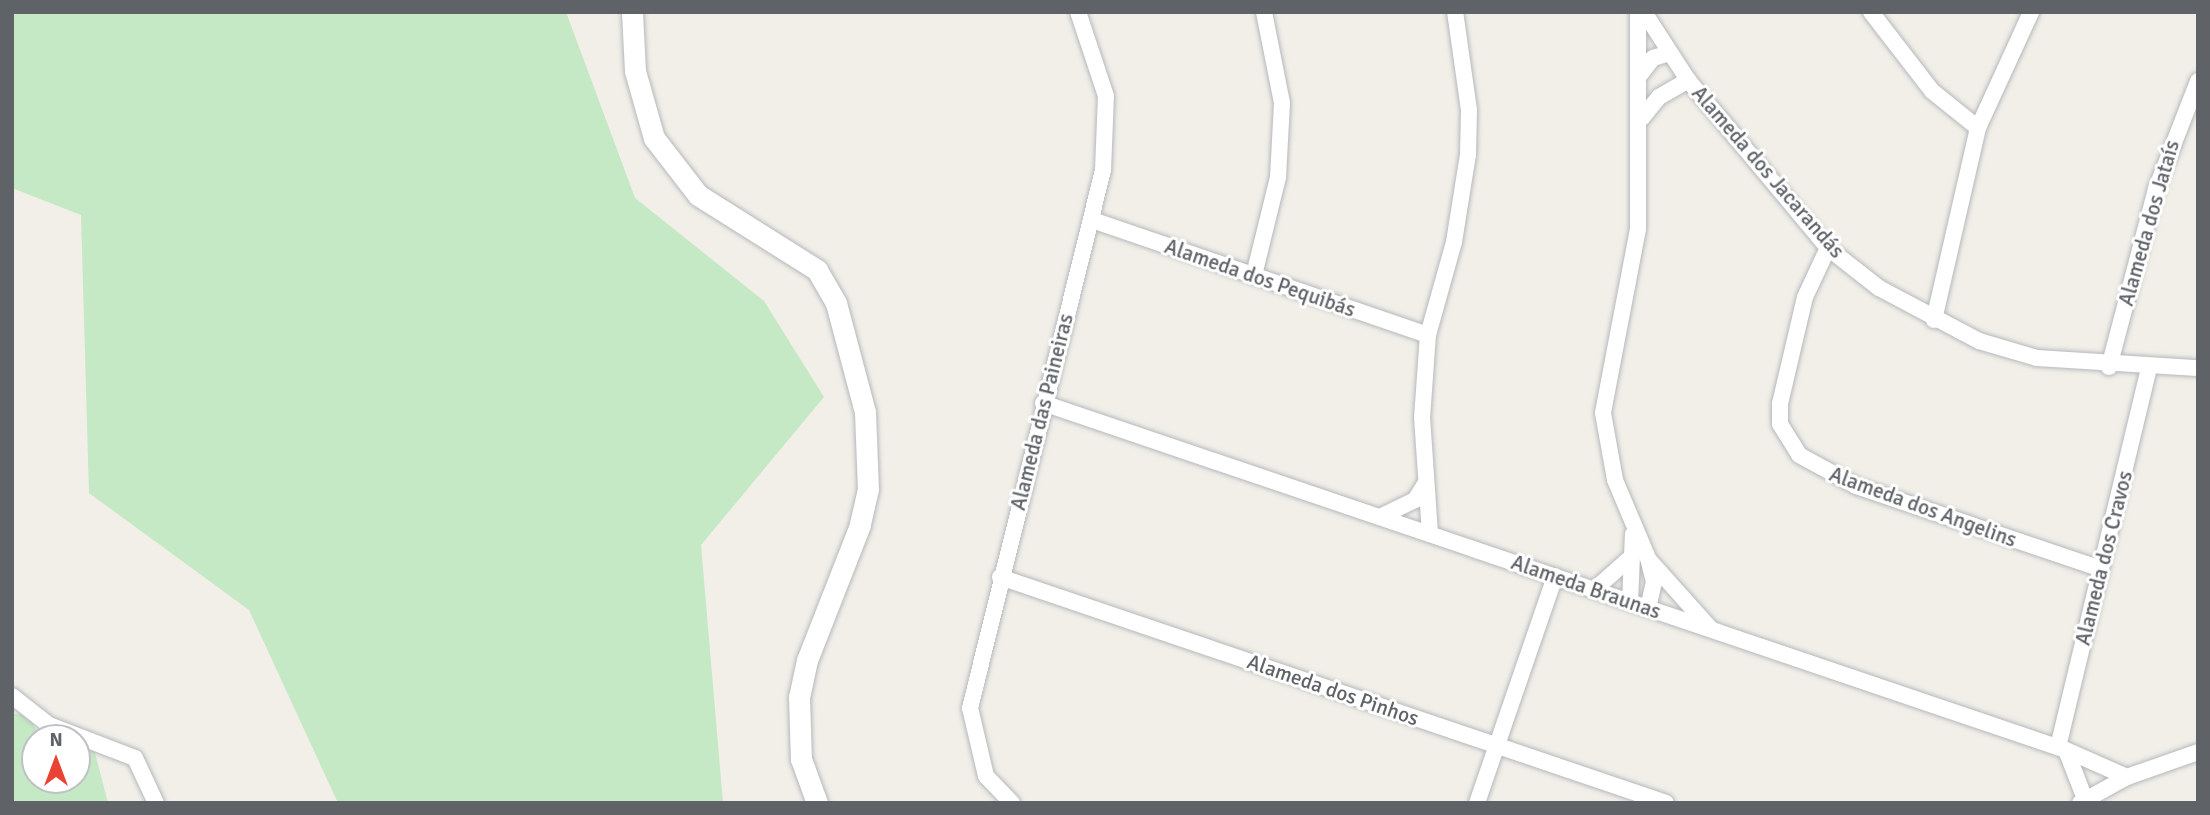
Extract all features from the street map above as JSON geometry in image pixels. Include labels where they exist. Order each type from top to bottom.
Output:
[{"type":"street","points":[[632,12],[635,71],[654,138],[698,195],[817,270],[839,314],[865,412],[868,489],[860,525],[807,660],[799,697],[801,759],[817,803]]},
{"type":"street","name":"Alameda das Paineiras","points":[[1012,803],[986,776],[971,730],[972,685],[1092,220],[1109,128],[1099,69],[1078,12]]},
{"type":"street","points":[[1254,275],[1278,177],[1282,103],[1264,12]]},
{"type":"street","points":[[1430,534],[1425,484],[1428,335],[1454,242],[1468,155],[1469,110],[1455,12]]},
{"type":"street","points":[[1638,12],[1642,118],[1638,229],[1603,413],[1615,480],[1633,534],[1648,558],[1712,630]]},
{"type":"street","name":"Alameda dos Jacarandás","points":[[1644,12],[1688,80],[1828,248],[1934,320],[2037,358],[2109,367],[2198,368]]},
{"type":"street","points":[[1871,12],[1932,91],[1978,128]]},
{"type":"street","points":[[1934,320],[1978,128],[2031,12]]},
{"type":"street","points":[[1639,76],[1653,58],[1669,53]]},
{"type":"street","points":[[1642,118],[1659,97],[1688,80]]},
{"type":"street","name":"Alameda dos Jataís","points":[[2109,367],[2156,189],[2198,81]]},
{"type":"street","name":"Alameda dos Pequibás","points":[[1092,220],[1428,335]]},
{"type":"street","name":"Alameda dos Angelins","points":[[1828,248],[1805,297],[1780,404],[1780,424],[1798,455],[1856,486],[2101,569]]},
{"type":"street","name":"Alameda dos Cravos","points":[[2062,748],[2101,569],[2150,369]]},
{"type":"street","name":"Alameda Braunas","points":[[1043,403],[2062,748],[2127,777]]},
{"type":"street","points":[[1380,517],[1415,500],[1425,484]]},
{"type":"street","points":[[1630,602],[1633,534]]},
{"type":"street","points":[[1594,590],[1630,558]]},
{"type":"street","points":[[1648,558],[1654,582],[1648,608]]},
{"type":"street","points":[[1477,803],[1555,576]]},
{"type":"street","name":"Alameda dos Pinhos","points":[[999,577],[1667,803]]},
{"type":"street","points":[[12,696],[48,725],[135,758],[156,803]]},
{"type":"street","points":[[2062,748],[2082,801],[2127,777],[2198,752]]},
{"type":"green space","points":[[12,12],[566,12],[635,198],[764,301],[824,397],[701,545],[723,803],[338,803],[249,610],[89,493],[81,215],[12,188]]},
{"type":"green space","points":[[12,714],[28,714],[33,724],[21,724],[21,794],[91,794],[91,744],[93,745],[108,803],[12,803]]}]
